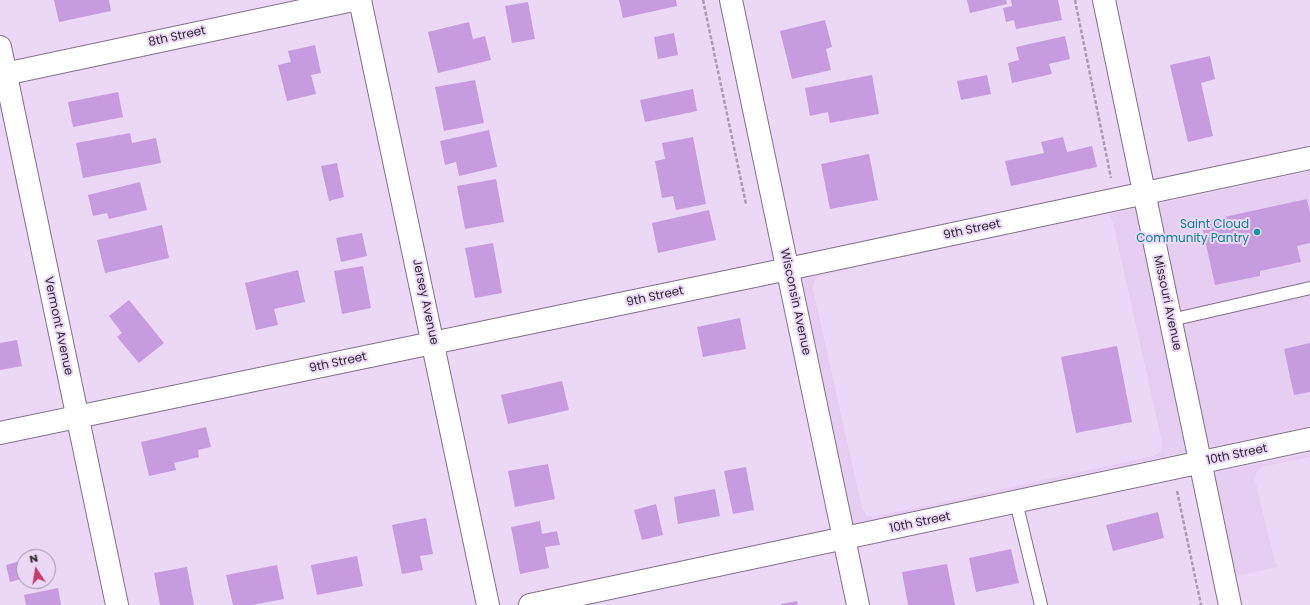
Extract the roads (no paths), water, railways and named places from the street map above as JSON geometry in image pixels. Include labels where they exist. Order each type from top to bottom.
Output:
[{"type":"street","name":"8th Street","points":[[3,74],[353,0]]},
{"type":"street","name":"Jersey Avenue","points":[[360,0],[488,605]]},
{"type":"street","name":"Wisconsin Avenue","points":[[731,0],[858,605]]},
{"type":"street","name":"Missouri Avenue","points":[[1104,0],[1230,605]]},
{"type":"street","name":"Vermont Avenue","points":[[0,47],[3,74],[78,417],[117,605]]},
{"type":"street","name":"9th Street","points":[[0,433],[788,269],[1310,158]]},
{"type":"street","name":"10th Street","points":[[530,605],[1200,462],[1310,440]]},
{"type":"lane","points":[[1171,320],[1310,288]]},
{"type":"lane","points":[[1016,502],[1041,605]]},
{"type":"place","name":"Saint Cloud Community Pantry","points":[[1257,232]]}]
